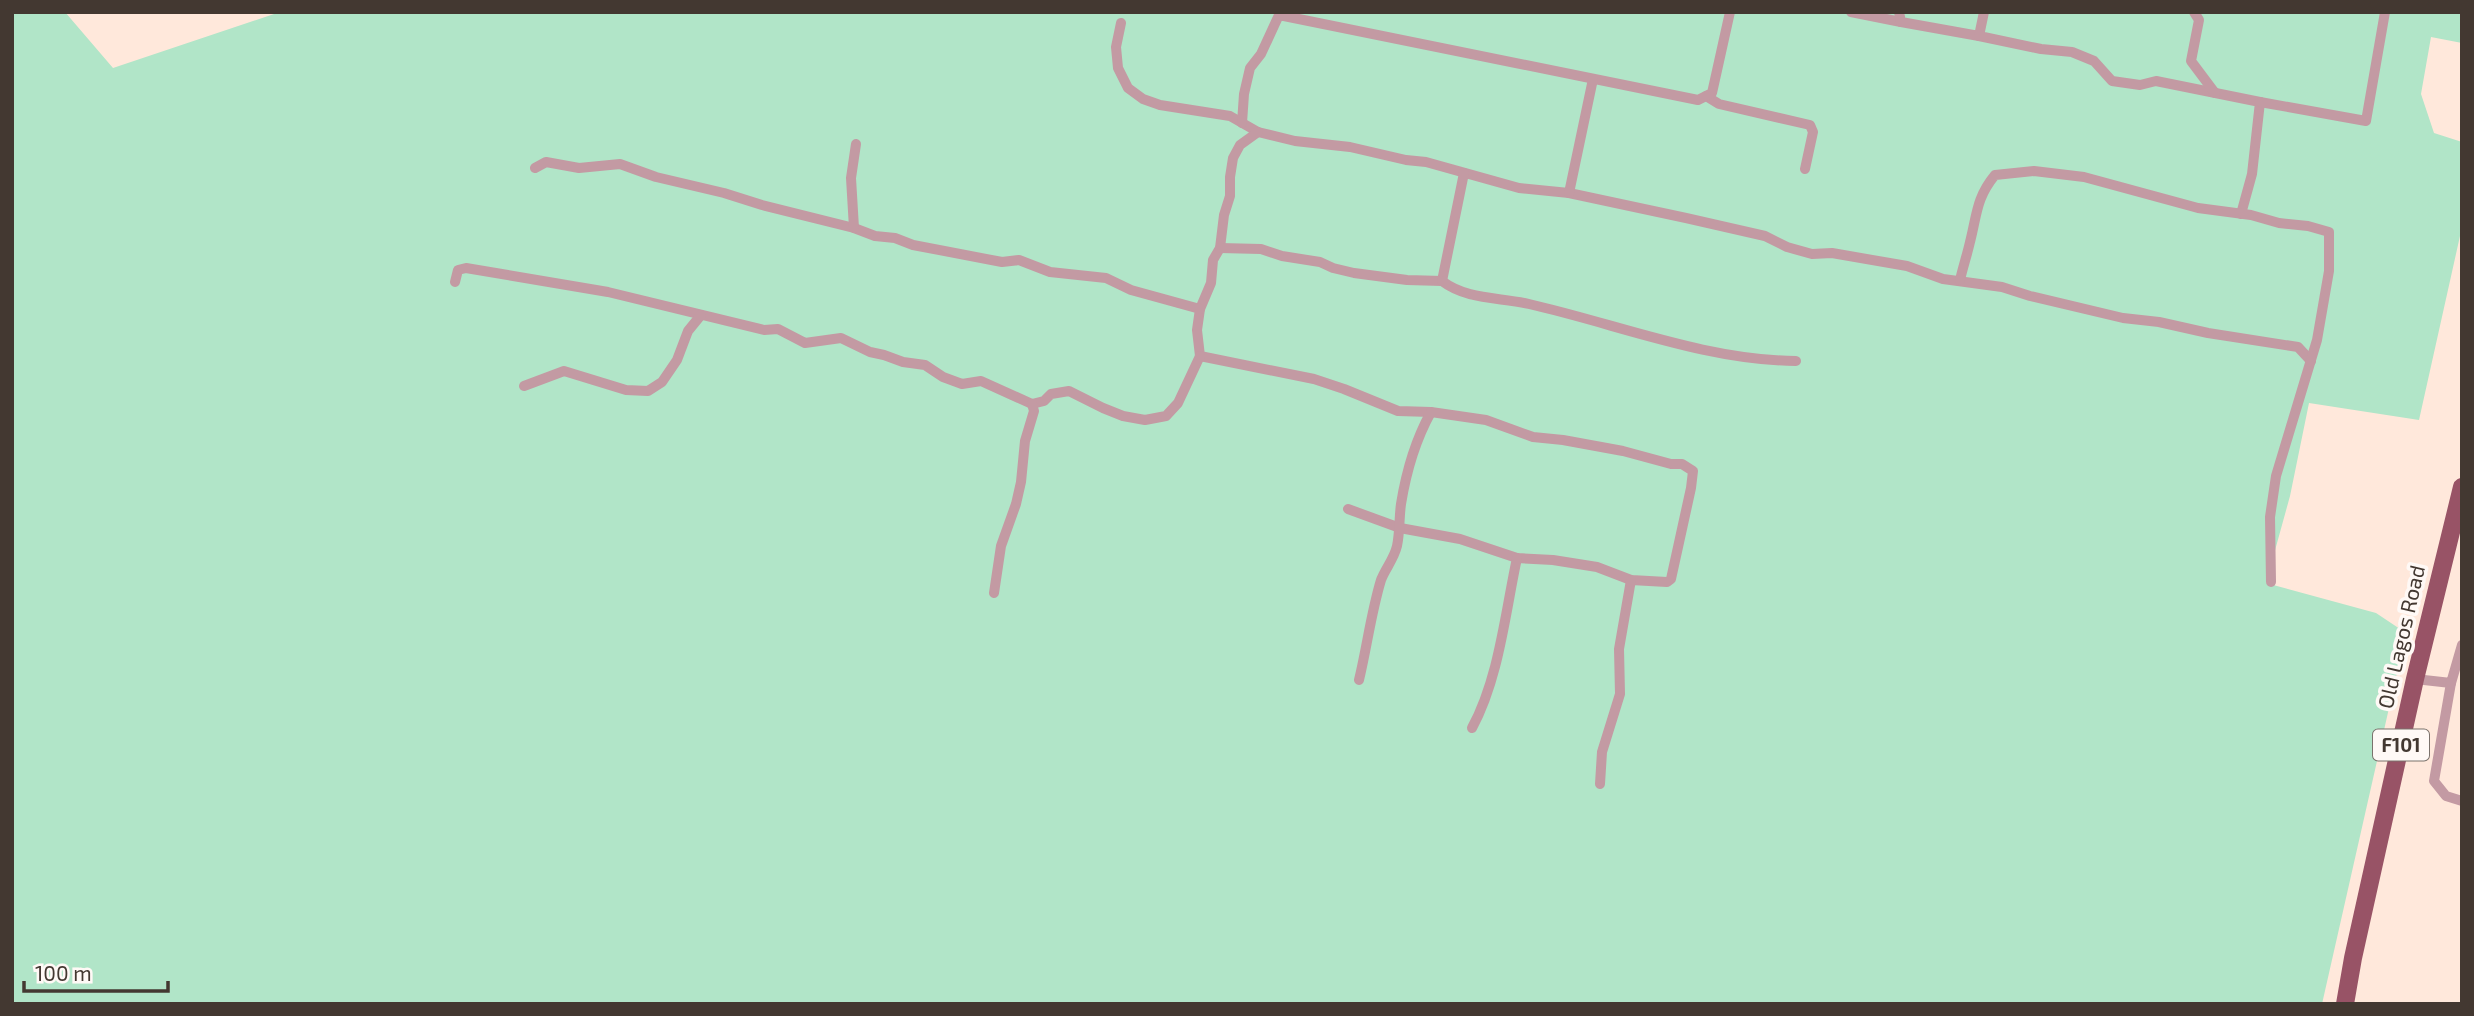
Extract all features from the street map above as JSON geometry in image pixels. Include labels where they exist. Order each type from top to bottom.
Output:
[{"type":"main road","name":"Old Lagos Road","points":[[2345,1004],[2415,679],[2462,487]]},
{"type":"street","points":[[1242,123],[1244,94],[1250,68],[1261,54],[1279,15],[1698,100],[1712,93],[1730,12]]},
{"type":"street","points":[[1851,12],[1900,17],[1979,36],[2072,52],[2094,61],[2112,81],[2140,85],[2155,81],[2366,121],[2385,12]]},
{"type":"street","points":[[1979,36],[1984,12]]},
{"type":"street","points":[[2194,12],[2199,20],[2191,61],[2215,93]]},
{"type":"street","points":[[1121,23],[1116,47],[1118,68],[1128,88],[1143,99],[1160,105],[1230,116],[1258,131],[1295,141],[1350,147],[1426,162],[1519,188],[1569,193],[1765,236],[1787,247],[1812,254],[1832,253],[1861,258],[1908,267],[1942,279],[2002,287],[2123,318],[2298,347],[2311,361]]},
{"type":"street","points":[[1569,193],[1593,79]]},
{"type":"street","points":[[1706,96],[1719,104],[1810,125],[1812,132],[1805,169]]},
{"type":"street","points":[[2241,214],[2252,174],[2260,102]]},
{"type":"street","points":[[455,282],[458,270],[466,268],[608,292],[764,330],[778,329],[805,343],[841,338],[870,352],[903,362],[925,365],[943,377],[962,384],[981,381],[1032,404],[1044,401],[1051,394],[1069,391],[1123,416],[1145,420],[1166,416],[1178,403],[1200,356],[1197,330],[1200,309],[1211,283],[1213,260],[1220,248],[1224,215],[1230,195],[1233,158],[1240,145],[1258,131]]},
{"type":"street","points":[[854,228],[851,178],[856,144]]},
{"type":"street","points":[[534,168],[545,162],[579,168],[620,164],[656,177],[854,228],[875,236],[1002,262],[1019,260],[1058,274],[1105,278],[1131,290],[1200,309]]},
{"type":"street","points":[[1960,280],[1977,206],[1984,188],[1995,175],[2034,171],[2084,177],[2198,208],[2308,226],[2329,232],[2329,271],[2317,340],[2276,476],[2270,517],[2271,582]]},
{"type":"street","points":[[1442,281],[1464,173]]},
{"type":"street","points":[[1220,248],[1261,249],[1282,256],[1320,261],[1333,268],[1354,272],[1407,280],[1442,281],[1450,287],[1478,297],[1526,303],[1713,351],[1776,361],[1796,361]]},
{"type":"street","points":[[524,386],[564,372],[626,390],[648,391],[662,382],[670,371],[688,331],[701,314]]},
{"type":"street","points":[[1200,356],[1314,379],[1398,411],[1431,412],[1486,420],[1533,437],[1623,451],[1671,464],[1682,464],[1693,471],[1671,579],[1667,582],[1631,580],[1597,567],[1517,558],[1460,540],[1400,528],[1349,509]]},
{"type":"street","points":[[994,593],[1001,546],[1021,482],[1025,441],[1034,411],[1032,404]]},
{"type":"street","points":[[1359,680],[1382,578],[1396,551],[1401,504],[1414,453],[1422,427],[1431,412]]},
{"type":"street","points":[[1472,728],[1482,710],[1496,660],[1517,558]]},
{"type":"street","points":[[1600,784],[1602,752],[1620,694],[1619,649],[1631,580]]},
{"type":"street","points":[[2462,645],[2451,683],[2434,781],[2446,796],[2462,801]]},
{"type":"street","points":[[2415,679],[2451,683]]},
{"type":"green space","points":[[12,12],[65,12],[113,68],[280,12],[2462,12],[2462,43],[2431,37],[2421,94],[2434,133],[2462,142],[2462,227],[2419,420],[2309,403],[2290,496],[2266,583],[2376,613],[2406,633],[2322,1004],[12,1004]]}]
